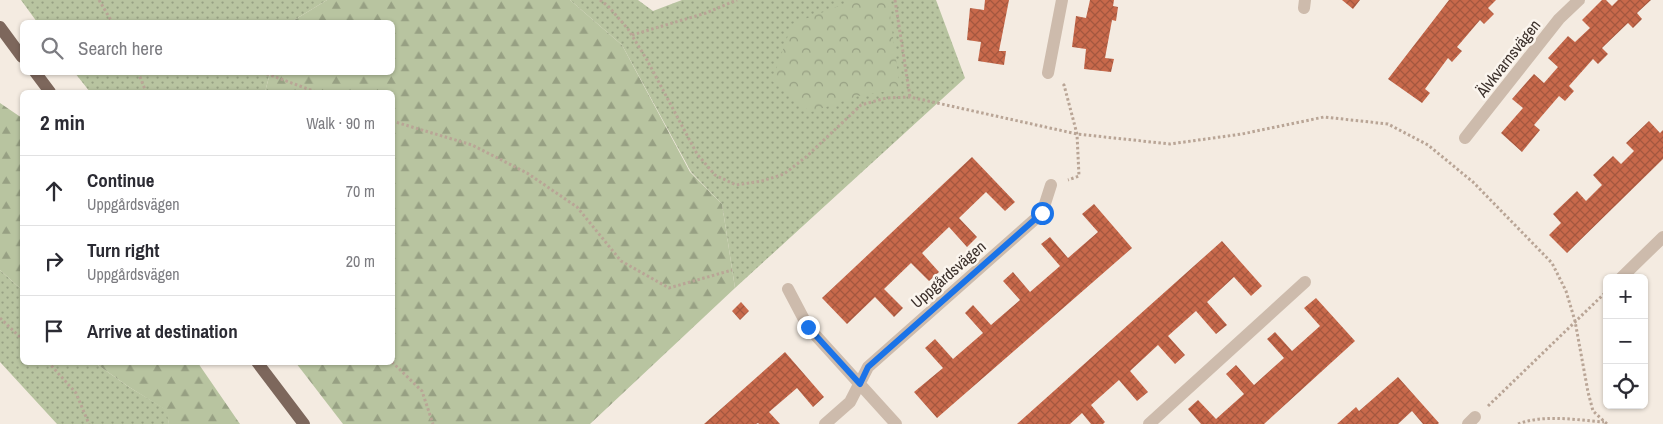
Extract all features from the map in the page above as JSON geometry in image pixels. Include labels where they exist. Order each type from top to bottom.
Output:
[{"type":"main road","points":[[0,27],[20,54]]},
{"type":"main road","points":[[37,75],[48,90]]},
{"type":"main road","points":[[259,365],[304,424]]},
{"type":"street","points":[[1048,73],[1062,0]]},
{"type":"street","name":"Älvkvarnsvägen","points":[[1465,138],[1559,19],[1579,0]]},
{"type":"street","name":"Uppgårdsvägen","points":[[825,424],[850,402],[868,367],[1042,213],[1051,186]]},
{"type":"street","points":[[1625,274],[1663,236]]},
{"type":"street","points":[[1149,424],[1305,282]]},
{"type":"street","points":[[788,289],[808,327],[896,424]]},
{"type":"path","points":[[99,0],[111,20]]},
{"type":"path","points":[[600,0],[608,6],[632,35],[697,154],[715,175],[736,185],[762,181],[784,174],[806,157],[861,105],[886,98],[910,97],[1077,134],[1170,144],[1242,134],[1324,118],[1388,124],[1428,145],[1473,182],[1552,263],[1566,291],[1575,321],[1588,392],[1594,412],[1606,423]]},
{"type":"path","points":[[632,35],[706,13],[737,0]]},
{"type":"path","points":[[895,0],[910,97]]},
{"type":"path","points":[[1048,73],[1064,85],[1077,134],[1080,176],[1051,186]]},
{"type":"path","points":[[139,75],[145,90]]},
{"type":"path","points":[[270,75],[311,90]]},
{"type":"path","points":[[395,122],[472,145],[527,173],[577,207],[620,261],[669,288],[732,270]]},
{"type":"path","points":[[1472,421],[1603,295]]},
{"type":"path","points":[[0,318],[20,337]]},
{"type":"path","points":[[51,365],[76,393],[89,424]]},
{"type":"path","points":[[395,365],[422,391],[433,424]]},
{"type":"path","points":[[1518,424],[1532,419],[1568,419],[1606,423]]},
{"type":"green space","points":[[21,0],[327,0],[294,20],[36,20]]},
{"type":"green space","points":[[327,0],[570,0],[622,45],[690,172],[722,204],[735,288],[590,424],[343,424],[298,365],[395,365],[395,90],[266,90],[269,75],[395,75],[395,20],[294,20]]},
{"type":"green space","points":[[570,0],[638,0],[653,11],[682,0],[936,0],[965,78],[735,288],[722,204],[691,172],[622,45]]},
{"type":"green space","points":[[855,0],[888,0],[900,89],[858,96],[811,112],[772,81],[792,24]]},
{"type":"green space","points":[[77,75],[269,75],[266,90],[88,90]]},
{"type":"green space","points":[[0,103],[20,117],[20,288],[0,270]]},
{"type":"green space","points":[[0,270],[20,288],[20,365],[98,365],[167,410],[169,424],[57,424],[0,362]]},
{"type":"green space","points":[[98,365],[199,365],[240,424],[169,424],[166,410]]},
{"type":"building","points":[[985,0],[1009,0],[999,51],[1006,51],[1004,65],[978,61],[981,42],[967,40],[970,8],[984,10]]},
{"type":"building","points":[[1090,0],[1114,0],[1113,6],[1118,7],[1116,21],[1112,20],[1105,58],[1114,59],[1111,72],[1084,69],[1086,49],[1072,47],[1076,16],[1086,18]]},
{"type":"building","points":[[1342,0],[1360,0],[1353,9]]},
{"type":"building","points":[[1449,0],[1496,0],[1488,8],[1494,14],[1484,24],[1480,20],[1457,47],[1462,51],[1452,62],[1448,58],[1425,89],[1430,93],[1422,103],[1388,79]]},
{"type":"building","points":[[1602,0],[1606,0],[1612,6],[1618,0],[1651,0],[1637,13],[1642,19],[1633,28],[1628,23],[1602,48],[1608,54],[1598,64],[1593,59],[1569,86],[1574,91],[1565,101],[1559,96],[1534,125],[1540,130],[1522,152],[1501,133],[1523,108],[1512,99],[1534,74],[1544,83],[1558,67],[1548,58],[1568,36],[1575,42],[1590,28],[1582,20]]},
{"type":"building","points":[[1649,121],[1660,133],[1663,130],[1663,159],[1567,253],[1549,235],[1561,223],[1553,214],[1577,191],[1586,201],[1602,185],[1593,175],[1613,156],[1621,164],[1634,151],[1626,143]]},
{"type":"building","points":[[972,157],[1015,202],[1005,211],[986,192],[959,218],[977,237],[967,247],[949,227],[922,253],[939,272],[929,281],[911,263],[884,289],[903,308],[894,317],[875,297],[847,324],[822,298]]},
{"type":"building","points":[[1094,204],[1132,248],[937,418],[914,392],[943,368],[925,348],[935,339],[953,359],[983,333],[965,313],[973,305],[991,325],[1020,300],[1003,281],[1013,272],[1030,292],[1060,266],[1041,244],[1050,237],[1068,258],[1098,232],[1082,214]]},
{"type":"building","points":[[1222,241],[1262,286],[1251,296],[1234,277],[1207,302],[1227,325],[1216,334],[1196,311],[1168,336],[1185,355],[1175,364],[1158,345],[1130,371],[1148,392],[1137,401],[1119,380],[1091,405],[1105,422],[1103,424],[1091,424],[1082,413],[1070,424],[1017,424]]},
{"type":"building","points":[[1316,298],[1355,341],[1264,424],[1201,424],[1188,409],[1198,400],[1216,419],[1244,394],[1226,374],[1236,365],[1254,385],[1284,358],[1267,339],[1275,332],[1292,351],[1320,326],[1304,308]]},
{"type":"building","points":[[741,302],[749,311],[740,320],[732,311]]},
{"type":"building","points":[[785,352],[824,397],[813,407],[797,388],[769,412],[780,424],[704,424]]},
{"type":"building","points":[[1398,377],[1438,424],[1423,424],[1412,411],[1398,424],[1337,424],[1356,407],[1359,411]]},
{"type":"route","points":[[808,327],[860,384],[868,367],[1042,213]]}]
